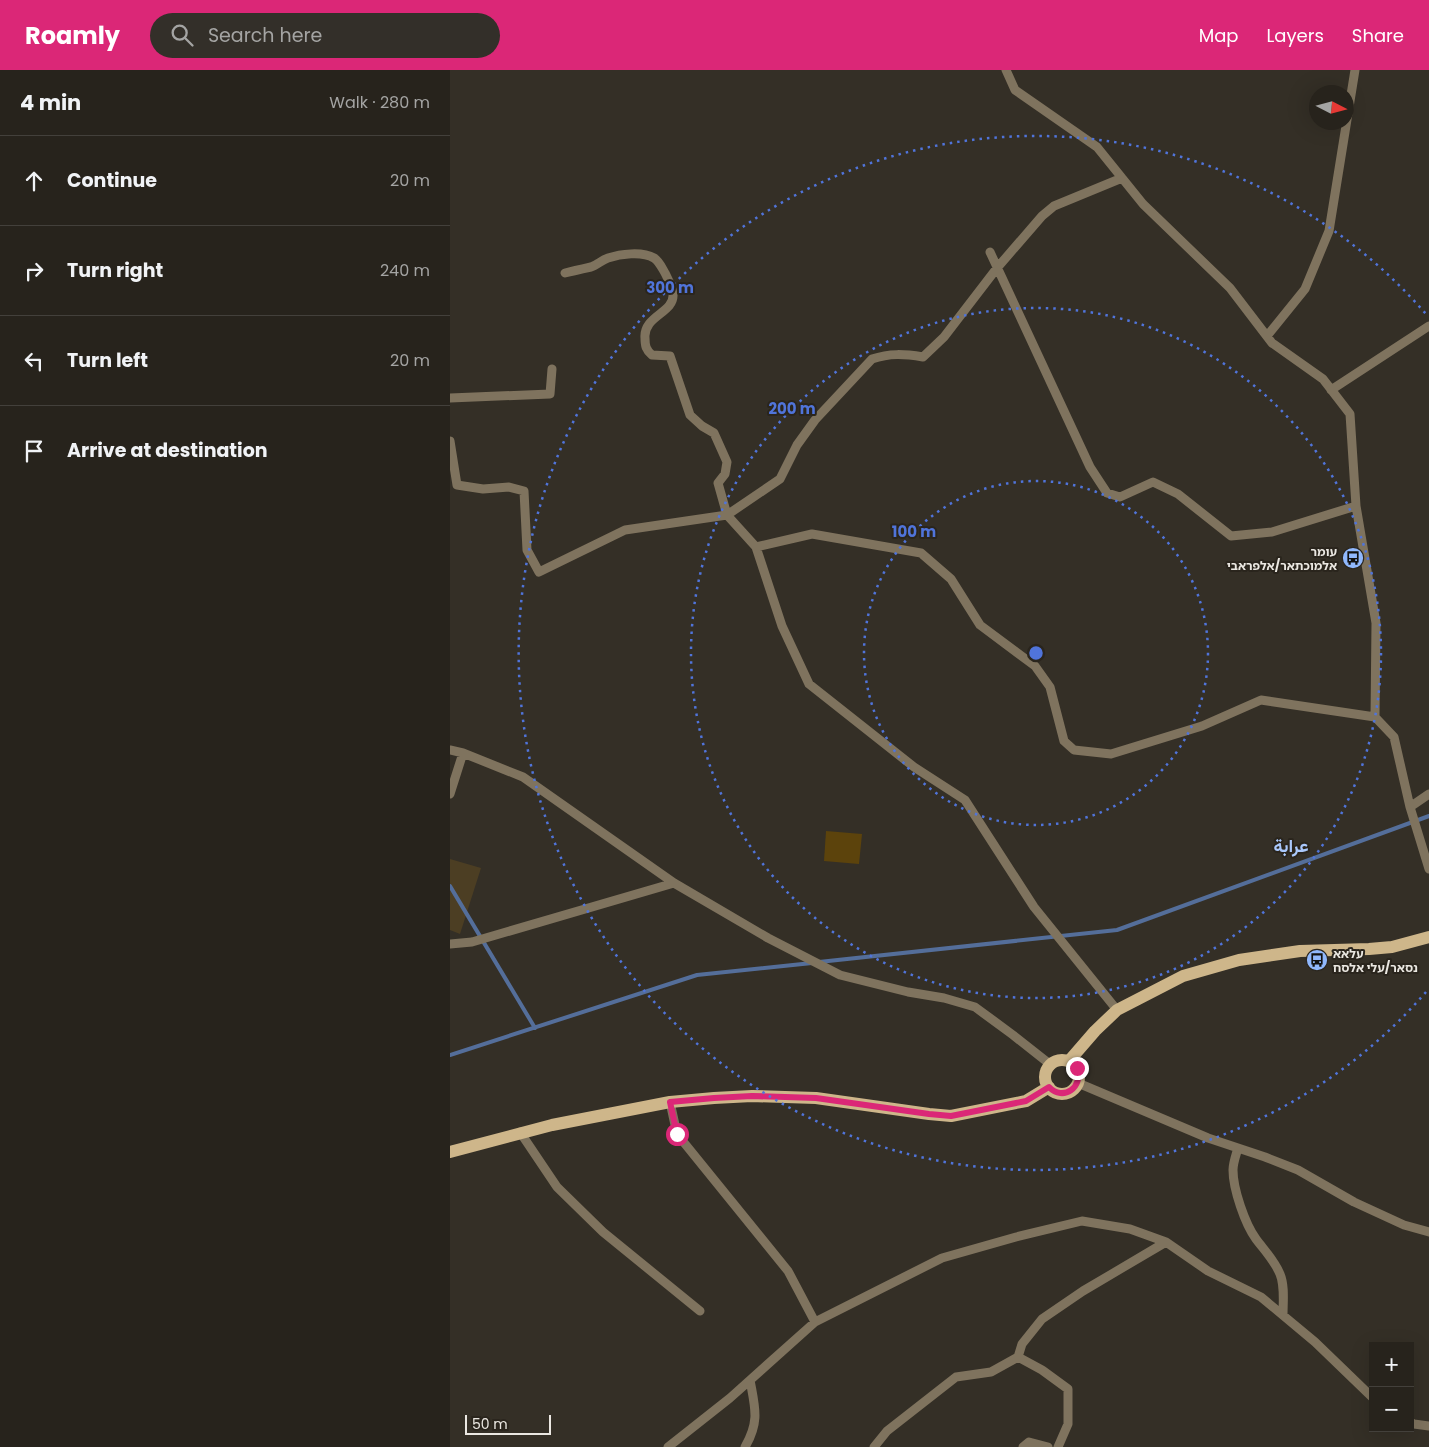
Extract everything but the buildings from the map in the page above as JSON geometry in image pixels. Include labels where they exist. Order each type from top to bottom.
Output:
[{"type":"main road","points":[[1069,1062],[1095,1031],[1117,1010],[1183,976],[1239,960],[1300,951],[1392,947],[1429,937]]},
{"type":"main road","points":[[1059,1060],[1069,1062],[1077,1068],[1079,1073],[1078,1083],[1071,1091],[1062,1094],[1052,1090],[1046,1078],[1050,1065],[1059,1060]]},
{"type":"main road","points":[[450,1152],[520,1132],[670,1102],[752,1096],[816,1098],[951,1116],[1026,1101],[1049,1087]]},
{"type":"street","points":[[1006,70],[1015,90],[1097,147],[1143,204],[1230,288],[1272,344],[1322,379],[1350,414],[1356,506],[1376,623],[1376,716],[1394,737],[1410,807],[1429,869]]},
{"type":"street","points":[[1267,336],[1305,290],[1330,231],[1356,70]]},
{"type":"street","points":[[450,442],[457,485],[484,489],[509,487],[524,491],[527,550],[539,572],[625,530],[727,515],[780,479],[797,445],[815,420],[872,359],[899,353],[923,357],[944,337],[997,268],[1042,216],[1054,206],[1122,178]]},
{"type":"street","points":[[990,252],[1090,467],[1107,493],[1120,497],[1153,482],[1178,494],[1232,536],[1272,532],[1356,506]]},
{"type":"street","points":[[565,273],[592,266],[608,258],[625,255],[644,254],[654,258],[660,264],[669,280],[673,295],[668,307],[652,320],[646,328],[646,349],[652,355],[670,356],[690,415],[702,426],[714,433],[726,462],[725,474],[718,483],[727,515],[756,547],[782,626],[809,684],[914,767],[964,800],[1034,907],[1117,1010]]},
{"type":"street","points":[[1331,390],[1429,326]]},
{"type":"street","points":[[450,398],[550,394],[552,369]]},
{"type":"street","points":[[756,547],[812,534],[921,553],[952,579],[980,625],[1035,666],[1050,687],[1064,741],[1074,750],[1112,754],[1202,726],[1261,700],[1376,716]]},
{"type":"street","points":[[450,750],[463,753],[524,777],[674,883],[768,938],[840,975],[908,992],[944,998],[975,1007],[1014,1035],[1050,1065]]},
{"type":"street","points":[[450,794],[463,753]]},
{"type":"street","points":[[1410,807],[1429,794]]},
{"type":"street","points":[[450,944],[472,942],[674,883]]},
{"type":"street","points":[[1078,1083],[1121,1100],[1165,1121],[1298,1170],[1354,1202],[1404,1225],[1429,1232]]},
{"type":"street","points":[[670,1102],[677,1134],[788,1271],[814,1322]]},
{"type":"street","points":[[520,1132],[558,1187],[603,1232],[700,1310]]},
{"type":"street","points":[[1238,1148],[1233,1172],[1238,1196],[1255,1238],[1272,1258],[1281,1275],[1284,1297],[1283,1316]]},
{"type":"street","points":[[668,1447],[730,1398],[814,1322],[942,1258],[1082,1221],[1130,1230],[1166,1242],[1208,1271],[1261,1297],[1315,1342],[1369,1394]]},
{"type":"street","points":[[874,1447],[887,1431],[956,1377],[991,1372],[1018,1357],[1022,1344],[1042,1319],[1083,1291],[1166,1242]]},
{"type":"street","points":[[1018,1357],[1042,1370],[1068,1389],[1068,1424],[1058,1447]]},
{"type":"street","points":[[744,1447],[755,1428],[756,1412],[750,1380]]},
{"type":"street","points":[[1414,1424],[1429,1426]]},
{"type":"street","points":[[1023,1447],[1029,1442],[1048,1447]]},
{"type":"shaded area","points":[[450,859],[481,868],[460,934],[450,930]]},
{"type":"waterway","points":[[819,962],[1117,930],[1429,816]]},
{"type":"waterway","points":[[450,886],[535,1028]]},
{"type":"waterway","points":[[450,1055],[697,975],[812,963]]},
{"type":"place","name":"עומר אלמוכתאר/אלפראבי","points":[[1353,558]]},
{"type":"place","name":"עלאא נסאר/עלי אלסח","points":[[1317,960]]},
{"type":"district","name":"عرابة","points":[[1291,845]]},
{"type":"route","points":[[677,1134],[670,1102],[752,1096],[816,1098],[951,1116],[1026,1101],[1049,1087],[1057,1093],[1067,1093],[1075,1088],[1078,1083],[1079,1073],[1077,1068]]}]
